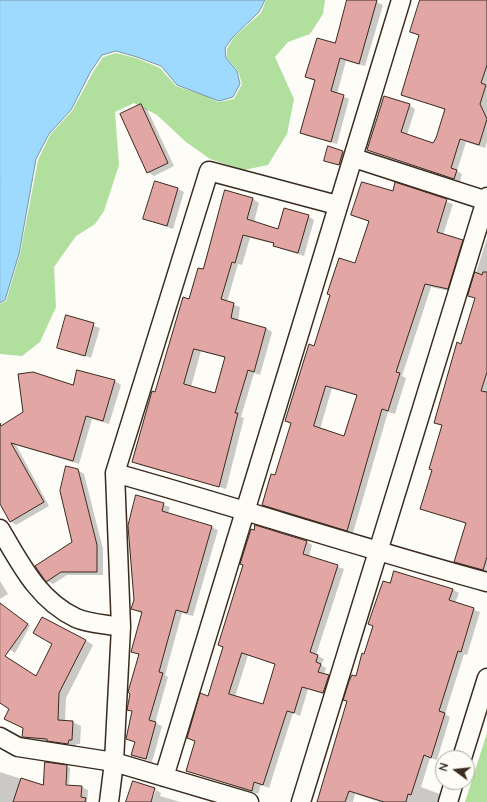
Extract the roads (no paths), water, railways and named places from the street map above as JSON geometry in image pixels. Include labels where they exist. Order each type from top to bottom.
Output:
[{"type":"street","points":[[164,777],[337,205],[354,158],[401,0]]},
{"type":"street","points":[[301,802],[487,200],[354,158]]},
{"type":"street","points":[[109,802],[114,762],[121,627],[115,473],[209,171],[337,205]]},
{"type":"street","points":[[115,473],[245,510],[377,552],[487,582]]},
{"type":"street","points":[[0,529],[30,580],[52,604],[77,619],[121,627]]},
{"type":"street","points":[[464,750],[487,678]]},
{"type":"street","points":[[0,736],[18,747],[114,762],[249,802]]},
{"type":"street","points":[[448,802],[452,790]]},
{"type":"water","points":[[0,0],[265,0],[259,12],[233,37],[225,48],[226,58],[237,71],[240,84],[233,97],[219,101],[177,85],[161,66],[137,57],[116,51],[102,55],[91,71],[71,110],[49,134],[36,159],[19,254],[5,300],[0,303]]}]
